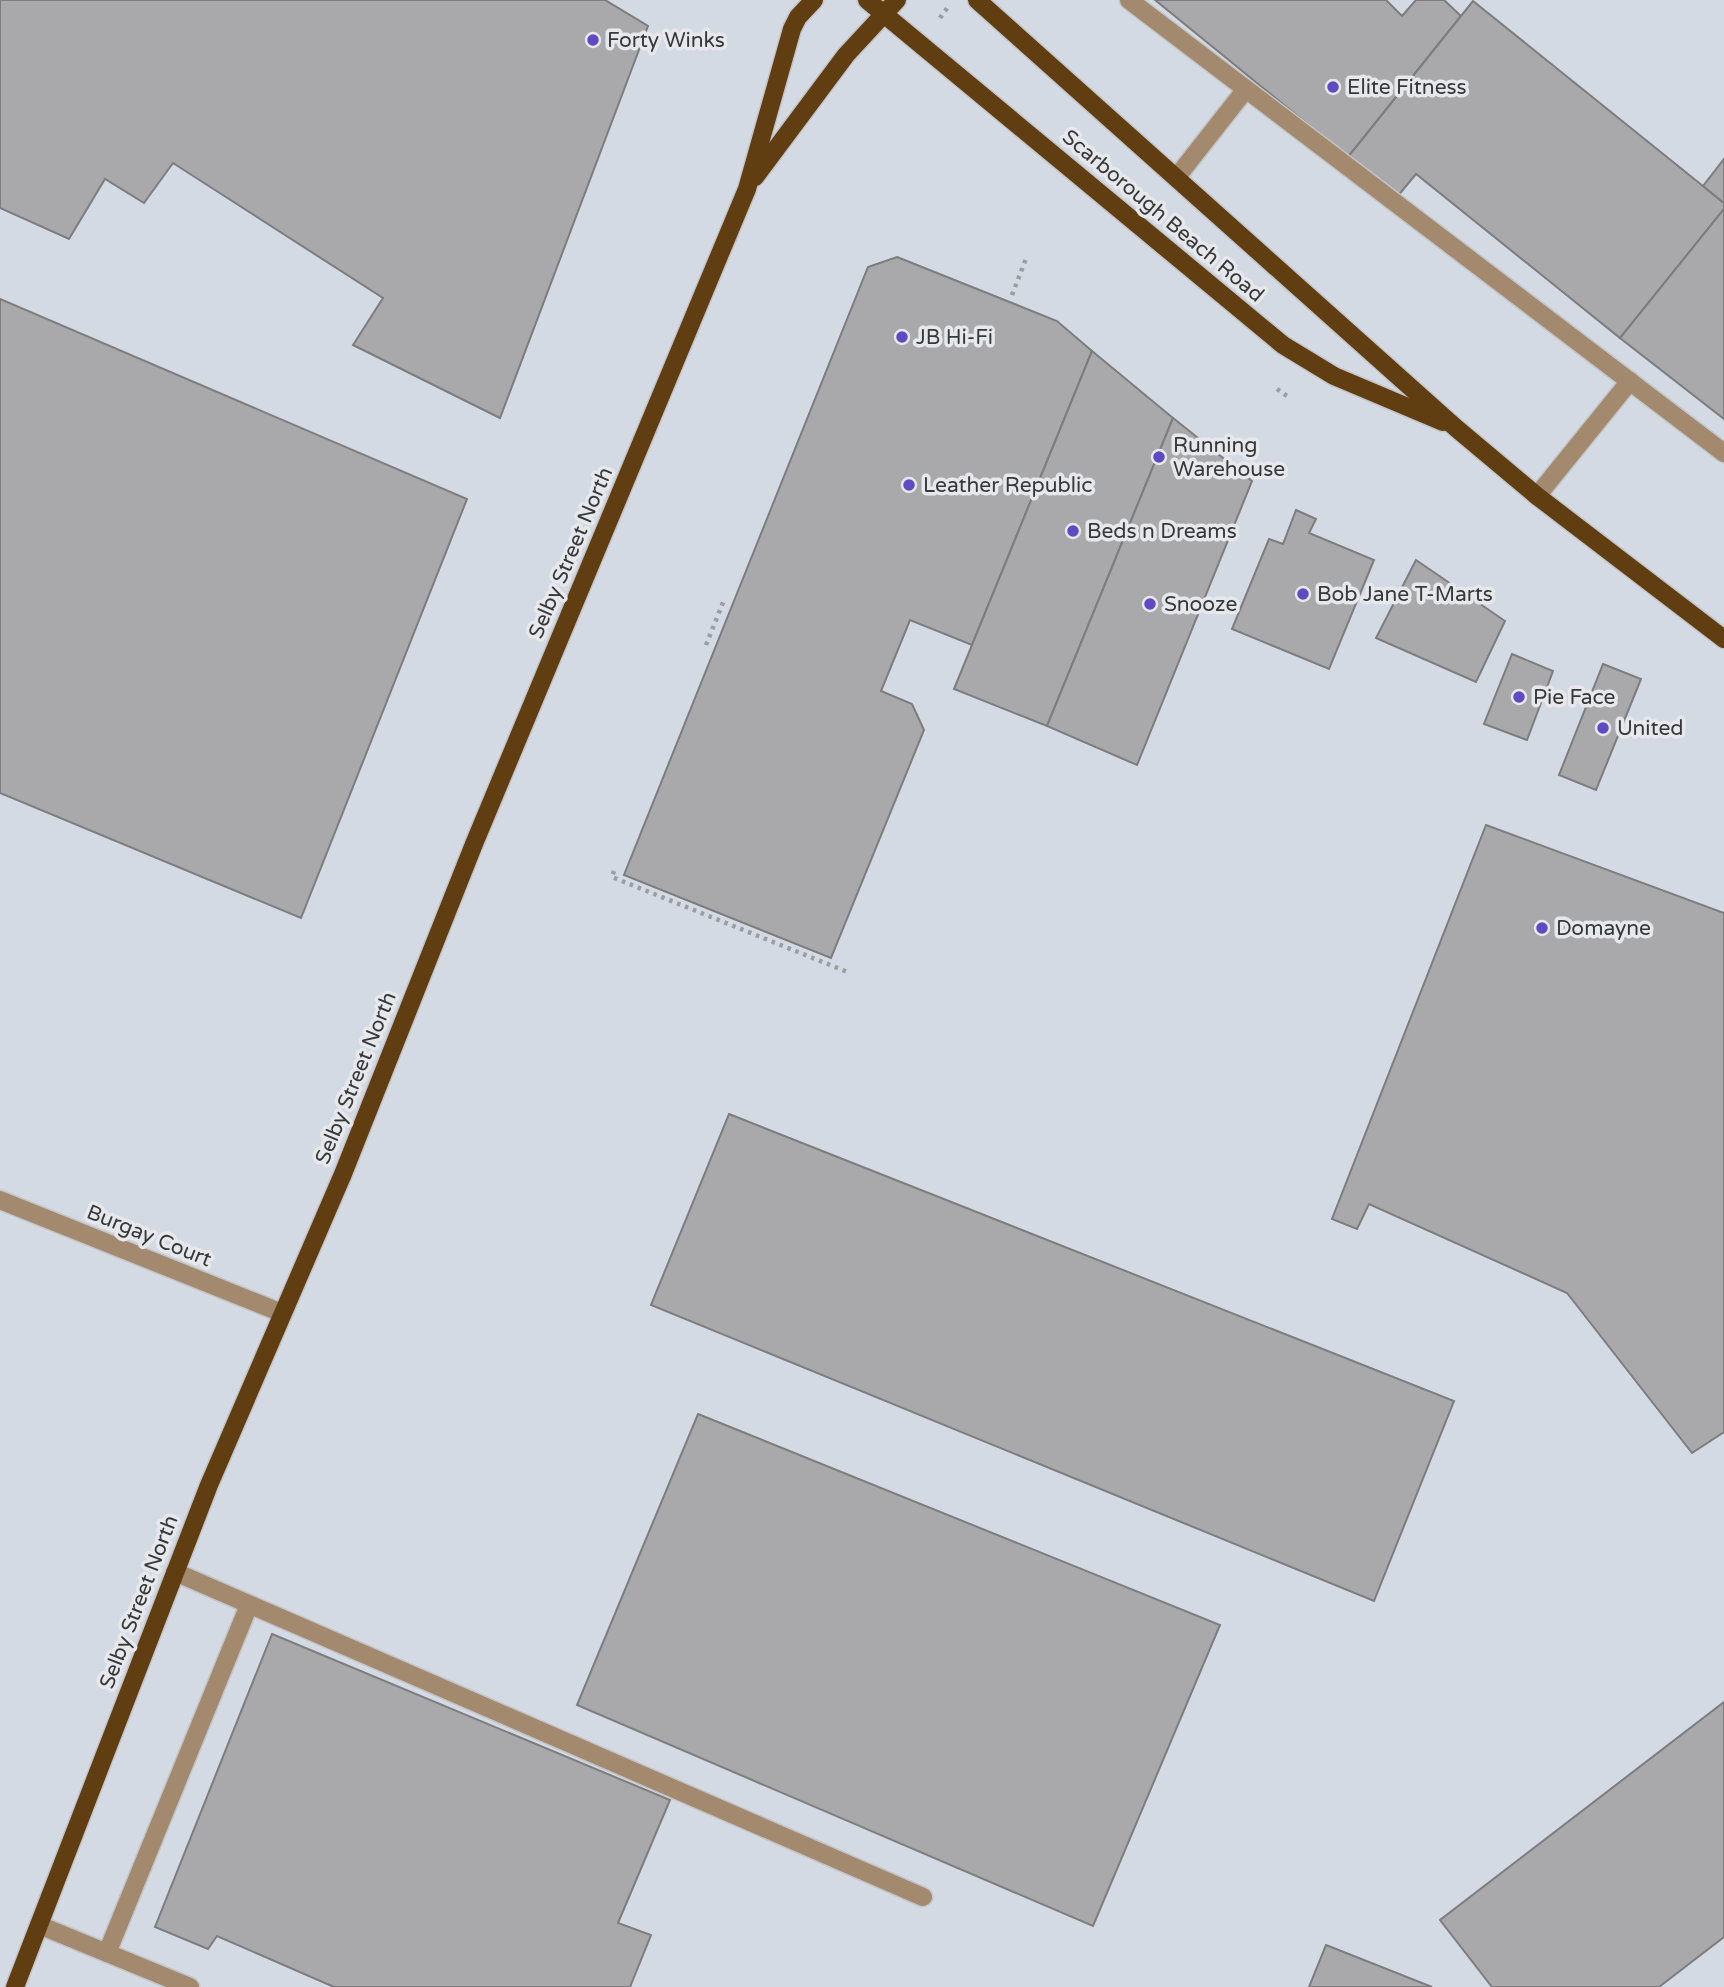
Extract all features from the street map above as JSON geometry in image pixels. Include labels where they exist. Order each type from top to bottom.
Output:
[{"type":"main road","name":"Selby Street North","points":[[15,1987],[209,1485],[343,1174],[479,831],[747,189],[792,29],[798,17],[814,0]]},
{"type":"main road","name":"Scarborough Beach Road","points":[[867,0],[1283,345],[1334,376],[1456,428]]},
{"type":"main road","name":"Selby Street North","points":[[747,189],[845,55],[897,0]]},
{"type":"main road","name":"Scarborough Beach Road","points":[[977,0],[1456,428],[1537,496],[1724,639]]},
{"type":"street","points":[[1129,0],[1724,453]]},
{"type":"street","points":[[1176,178],[1246,89]]},
{"type":"street","points":[[1537,496],[1630,382]]},
{"type":"street","name":"Burgay Court","points":[[0,1200],[282,1313]]},
{"type":"street","points":[[175,1573],[923,1897]]},
{"type":"street","points":[[107,1953],[249,1605]]},
{"type":"street","points":[[39,1925],[190,1987]]},
{"type":"path","points":[[940,18],[948,7]]},
{"type":"path","points":[[1012,295],[1027,256]]},
{"type":"path","points":[[1278,390],[1290,398]]},
{"type":"path","points":[[706,645],[724,600]]},
{"type":"path","points":[[614,871],[612,877],[850,973]]},
{"type":"shaded area","points":[[0,0],[1724,0],[1724,1987],[0,1987]]},
{"type":"building","points":[[0,0],[605,0],[648,26],[500,418],[353,345],[383,298],[173,163],[144,203],[105,179],[69,239],[0,208]]},
{"type":"building","name":"Elite Fitness","points":[[1155,0],[1386,0],[1402,16],[1416,0],[1444,0],[1461,16],[1348,157]]},
{"type":"building","points":[[1473,1],[1724,203],[1724,209],[1620,338],[1416,174],[1397,197],[1348,157]]},
{"type":"building","points":[[1724,159],[1724,203],[1703,186]]},
{"type":"building","points":[[1724,209],[1724,419],[1620,338]]},
{"type":"building","name":"Leather Republic","points":[[897,257],[1057,321],[1092,351],[972,645],[910,620],[881,691],[912,704],[924,730],[831,958],[624,875],[868,267]]},
{"type":"building","points":[[0,299],[467,499],[301,918],[0,793]]},
{"type":"building","name":"Beds n Dreams","points":[[1092,351],[1173,418],[1047,726],[954,689]]},
{"type":"building","name":"Snooze","points":[[1173,418],[1252,481],[1137,765],[1047,726]]},
{"type":"building","name":"Bob Jane T-Marts","points":[[1296,510],[1316,519],[1309,533],[1374,560],[1329,669],[1232,629],[1269,539],[1283,544]]},
{"type":"building","points":[[1416,560],[1505,621],[1476,682],[1376,638]]},
{"type":"building","name":"Pie Face","points":[[1512,654],[1553,671],[1527,740],[1484,724]]},
{"type":"building","points":[[1603,664],[1641,679],[1596,790],[1559,775]]},
{"type":"building","points":[[1486,825],[1724,913],[1724,1432],[1692,1453],[1567,1293],[1369,1204],[1357,1229],[1332,1219]]},
{"type":"building","points":[[729,1114],[1454,1401],[1374,1601],[651,1305]]},
{"type":"building","points":[[698,1414],[1220,1625],[1093,1926],[577,1705]]},
{"type":"building","points":[[272,1634],[670,1800],[618,1923],[651,1935],[630,1987],[334,1987],[217,1936],[208,1949],[155,1927]]},
{"type":"building","points":[[1724,1702],[1724,1937],[1659,1987],[1492,1987],[1440,1920]]},
{"type":"building","points":[[1326,1945],[1432,1987],[1309,1987]]},
{"type":"place","name":"Forty Winks","points":[[593,40]]},
{"type":"place","name":"Elite Fitness","points":[[1333,87]]},
{"type":"place","name":"JB Hi-Fi","points":[[902,337]]},
{"type":"place","name":"Running Warehouse","points":[[1159,457]]},
{"type":"place","name":"Leather Republic","points":[[909,485]]},
{"type":"place","name":"Beds n Dreams","points":[[1073,531]]},
{"type":"place","name":"Bob Jane T-Marts","points":[[1303,594]]},
{"type":"place","name":"Snooze","points":[[1150,604]]},
{"type":"place","name":"Pie Face","points":[[1519,697]]},
{"type":"place","name":"United","points":[[1603,728]]},
{"type":"place","name":"Domayne","points":[[1542,928]]}]
